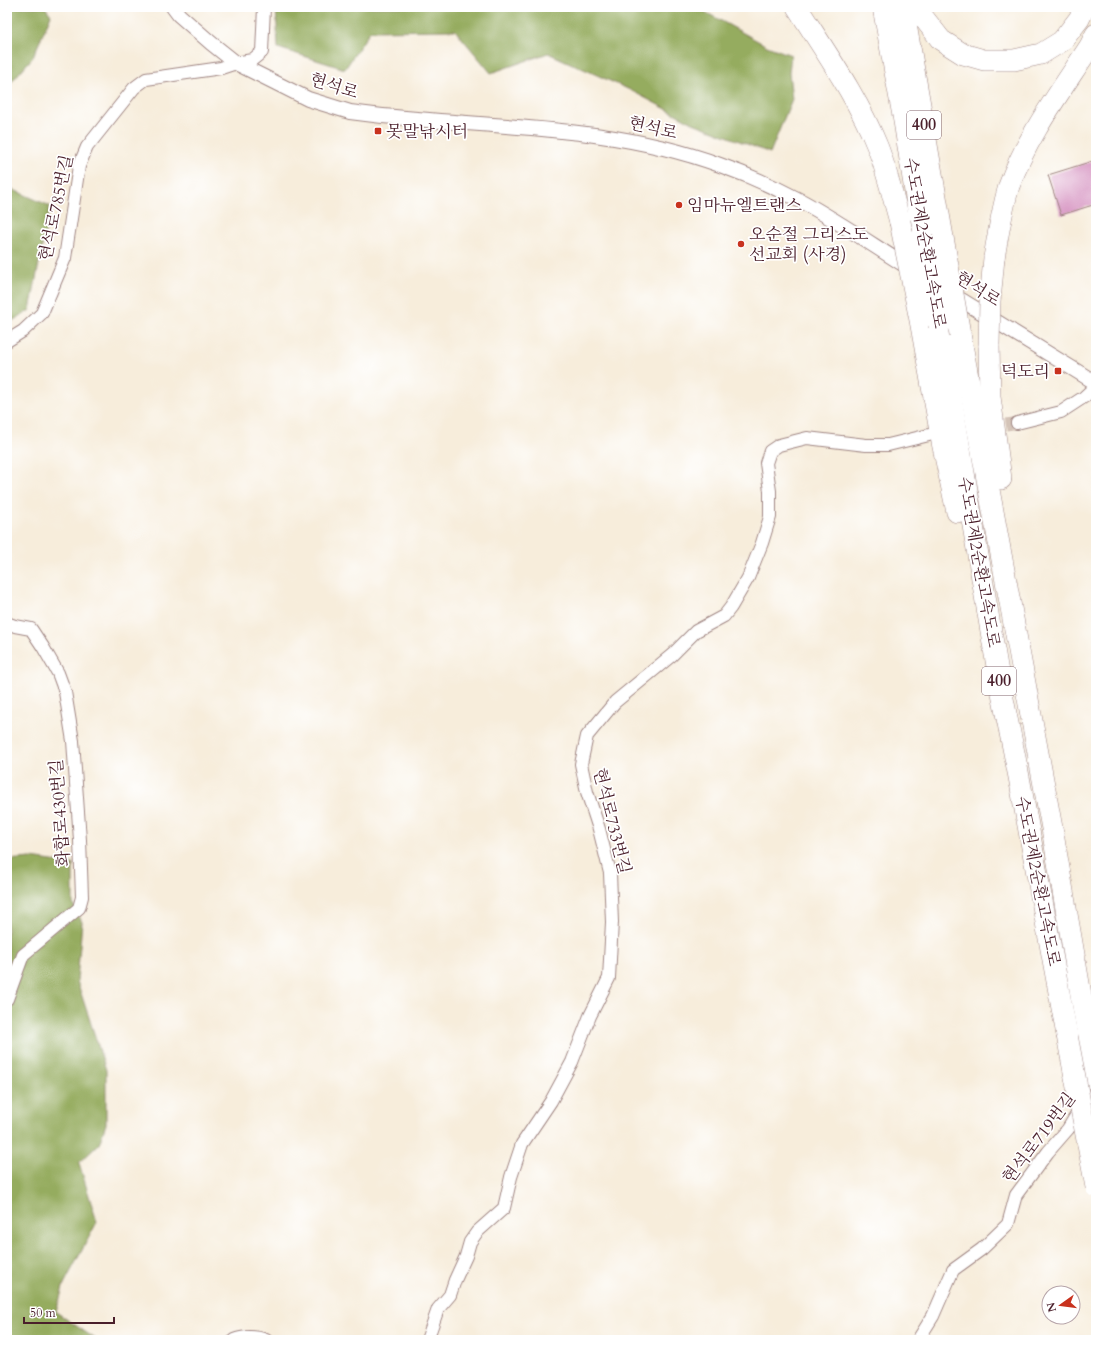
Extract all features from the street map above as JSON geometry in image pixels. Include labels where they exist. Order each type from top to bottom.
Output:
[{"type":"highway","points":[[797,7],[860,109],[877,147],[890,183],[900,222],[920,320],[942,442],[959,519],[1000,684]]},
{"type":"highway","name":"수도권제2순환고속도로","points":[[883,7],[904,121],[922,236],[940,326],[1000,684],[1019,777],[1096,1187]]},
{"type":"highway","name":"수도권제2순환고속도로","points":[[903,7],[960,334],[1052,828],[1096,1081]]},
{"type":"highway","points":[[918,7],[923,17],[941,40],[963,54],[984,60],[1014,60],[1042,54],[1062,41],[1080,19],[1085,7]]},
{"type":"highway","points":[[1052,828],[990,397],[990,301],[994,258],[1009,187],[1020,160],[1039,126],[1090,46],[1096,34]]},
{"type":"street","name":"현석로","points":[[173,7],[179,15],[236,63],[308,100],[350,112],[406,119],[448,121],[563,131],[617,138],[676,151],[750,177],[803,202],[1096,385]]},
{"type":"street","name":"현석로785번길","points":[[7,341],[23,331],[42,312],[65,258],[79,166],[87,148],[134,88],[146,79],[221,68],[252,60],[262,52],[264,7]]},
{"type":"street","points":[[1017,423],[1061,412],[1084,398],[1096,385]]},
{"type":"street","name":"현석로733번길","points":[[427,1340],[438,1309],[450,1296],[470,1242],[477,1232],[504,1208],[511,1177],[522,1144],[551,1101],[572,1062],[590,1016],[609,978],[612,922],[610,873],[581,764],[587,736],[615,702],[672,655],[696,631],[724,616],[731,607],[748,578],[762,544],[770,517],[770,491],[766,463],[770,451],[779,445],[807,438],[866,445],[888,445],[929,435]]},
{"type":"street","name":"화합로430번길","points":[[7,623],[31,629],[58,673],[65,692],[73,742],[80,840],[82,897],[80,908],[23,954],[7,999]]},
{"type":"street","name":"현석로719번길","points":[[918,1340],[932,1316],[953,1270],[982,1249],[1008,1224],[1016,1195],[1096,1092]]},
{"type":"street","points":[[234,1340],[239,1338],[259,1337],[266,1340]]},
{"type":"green space","points":[[7,7],[45,7],[51,15],[33,57],[7,87]]},
{"type":"green space","points":[[276,7],[696,7],[767,46],[791,55],[789,73],[792,99],[770,153],[693,123],[630,90],[548,53],[491,73],[455,30],[370,31],[345,69],[278,48]]},
{"type":"green space","points":[[7,187],[50,206],[30,310],[7,324]]},
{"type":"green space","points":[[31,858],[73,864],[73,904],[82,922],[77,981],[106,1070],[106,1124],[99,1144],[79,1163],[97,1222],[64,1284],[56,1312],[97,1340],[7,1340],[7,860]]},
{"type":"building","points":[[1096,160],[1096,204],[1061,215],[1048,175]]},
{"type":"tunnel","points":[[988,427],[1017,423]]},
{"type":"place","name":"못말낚시터","points":[[378,131]]},
{"type":"place","name":"임마뉴엘트랜스","points":[[679,205]]},
{"type":"place","name":"오순절 그리스도 선교회 (사경)","points":[[741,244]]},
{"type":"place","name":"덕도리","points":[[1058,371]]}]
